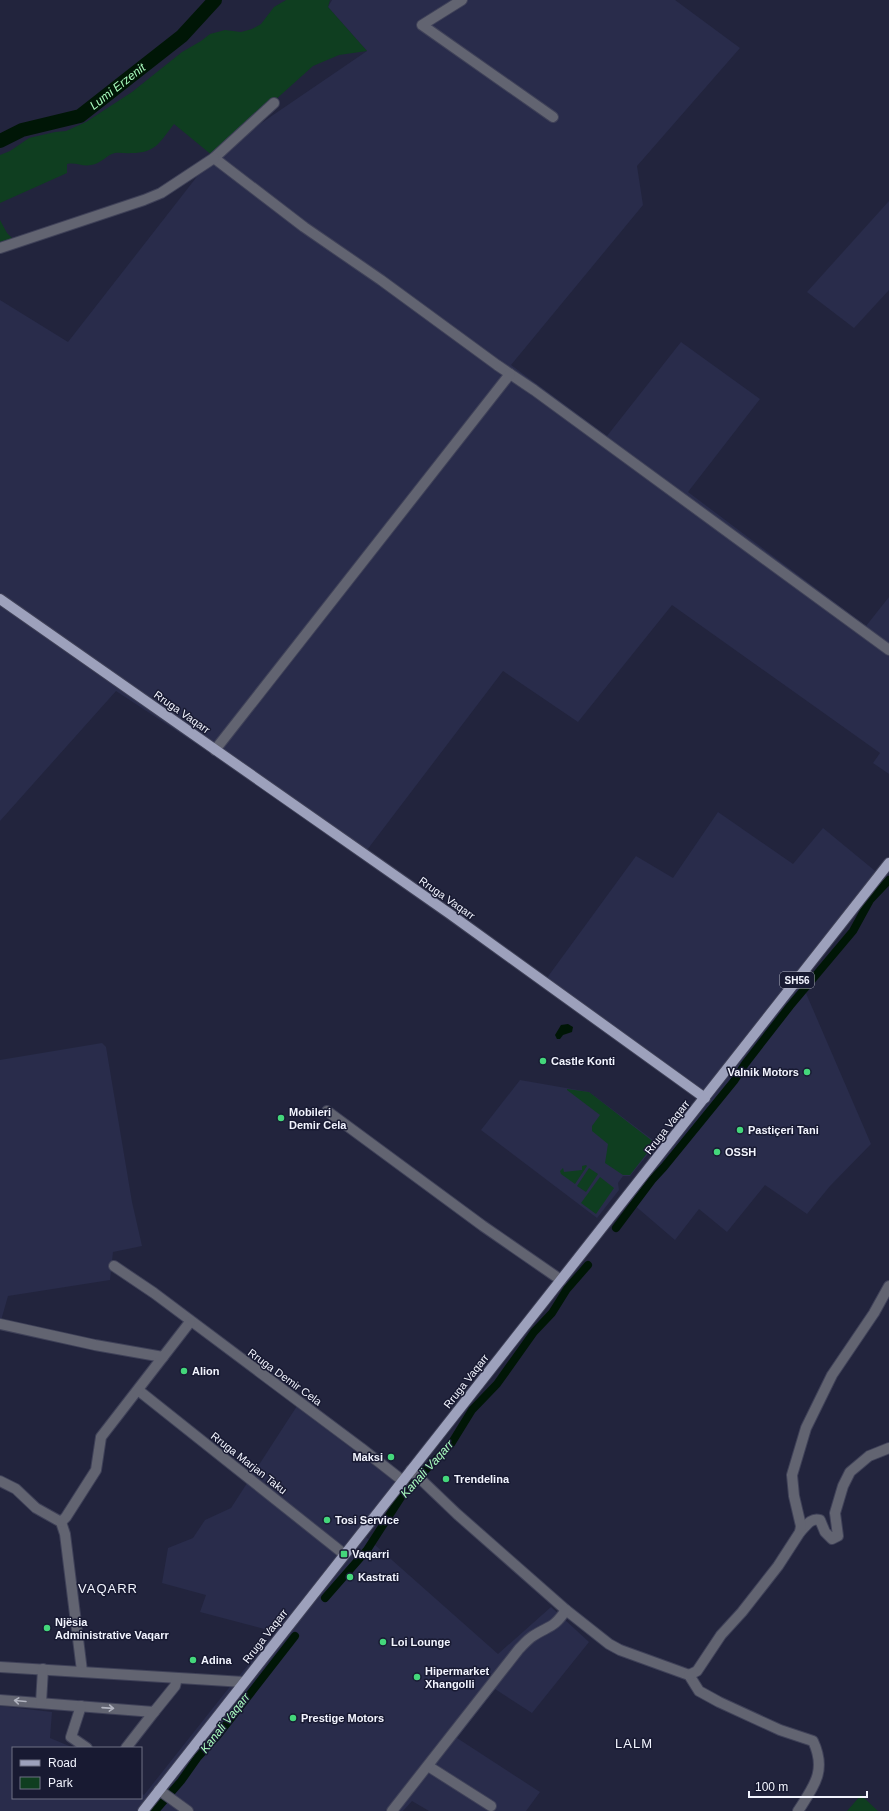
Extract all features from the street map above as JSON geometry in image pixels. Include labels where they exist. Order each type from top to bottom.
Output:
[{"type":"main road","name":"Rruga Vaqarr","points":[[0,599],[462,923],[705,1098],[561,1280],[416,1475],[402,1481],[244,1682],[165,1795],[143,1811]]},
{"type":"main road","name":"SH56","points":[[705,1098],[889,863]]},
{"type":"street","points":[[462,0],[422,25],[553,117]]},
{"type":"street","points":[[0,248],[161,193],[214,158],[274,103]]},
{"type":"street","points":[[214,158],[304,227],[381,280],[534,390],[889,650]]},
{"type":"street","points":[[214,750],[510,374]]},
{"type":"street","points":[[327,1111],[483,1226],[561,1280]]},
{"type":"street","name":"Rruga Demir Cela","points":[[114,1266],[154,1293],[190,1322],[361,1448],[402,1481]]},
{"type":"street","points":[[800,1532],[801,1526],[794,1496],[792,1475],[806,1428],[832,1375],[874,1313],[889,1286]]},
{"type":"street","points":[[61,1522],[66,1517],[96,1470],[101,1437],[190,1322]]},
{"type":"street","points":[[0,1324],[95,1345],[163,1357]]},
{"type":"street","name":"Rruga Marjan Taku","points":[[138,1390],[344,1554]]},
{"type":"street","points":[[689,1675],[697,1671],[721,1635],[742,1612],[778,1566],[800,1532],[811,1520],[820,1520],[828,1537],[832,1539],[838,1536],[835,1512],[843,1486],[850,1472],[869,1456],[889,1448]]},
{"type":"street","points":[[416,1475],[457,1514],[566,1610],[609,1644],[620,1650],[689,1675],[699,1690],[719,1702],[780,1730],[814,1741],[820,1761],[819,1774],[814,1787],[798,1811]]},
{"type":"street","points":[[0,1481],[16,1489],[36,1508],[61,1522],[65,1534],[82,1672]]},
{"type":"street","points":[[392,1811],[519,1649],[533,1636],[552,1627],[566,1610]]},
{"type":"street","points":[[0,1666],[244,1682]]},
{"type":"street","points":[[41,1703],[43,1669]]},
{"type":"street","points":[[127,1747],[175,1686],[177,1678]]},
{"type":"street","points":[[0,1700],[154,1712]]},
{"type":"street","points":[[81,1706],[71,1737],[86,1747]]},
{"type":"street","points":[[428,1766],[491,1806]]},
{"type":"street","points":[[165,1795],[188,1811]]},
{"type":"shaded area","points":[[332,0],[675,0],[740,48],[637,166],[643,205],[511,365],[607,436],[681,342],[760,399],[688,492],[866,626],[889,597],[889,774],[873,763],[880,753],[672,605],[578,722],[503,671],[364,854],[116,691],[0,821],[0,300],[68,342],[213,156],[367,51],[328,7]]},
{"type":"shaded area","points":[[889,201],[889,290],[854,328],[807,292]]},
{"type":"shaded area","points":[[718,812],[793,864],[823,828],[880,875],[799,977],[871,1144],[830,1186],[807,1214],[765,1185],[727,1232],[699,1209],[675,1240],[626,1198],[705,1098],[544,982],[636,856],[673,878]]},
{"type":"shaded area","points":[[568,1024],[573,1027],[572,1032],[563,1035],[560,1039],[557,1039],[555,1035],[561,1025]]},
{"type":"shaded area","points":[[102,1043],[106,1047],[132,1202],[142,1246],[113,1252],[110,1280],[8,1296],[0,1324],[0,1060]]},
{"type":"shaded area","points":[[520,1080],[589,1092],[657,1143],[630,1176],[623,1176],[618,1183],[619,1190],[597,1218],[481,1130]]},
{"type":"shaded area","points":[[297,1406],[396,1483],[366,1537],[498,1654],[551,1607],[589,1642],[532,1713],[495,1689],[457,1738],[540,1792],[526,1811],[429,1811],[412,1801],[403,1811],[0,1811],[0,1706],[52,1712],[50,1738],[72,1747],[12,1747],[12,1799],[142,1799],[142,1794],[144,1795],[228,1689],[276,1632],[200,1612],[206,1595],[162,1583],[168,1548],[193,1538],[205,1520],[231,1508]]},
{"type":"green space","points":[[286,0],[330,0],[328,7],[367,51],[339,55],[313,66],[213,156],[174,124],[160,142],[152,149],[139,153],[115,153],[98,163],[91,165],[67,164],[67,173],[0,203],[0,155],[10,151],[29,138],[66,131],[86,122],[132,92],[182,52],[210,34],[225,30],[241,32],[252,29],[261,24],[274,7]]},
{"type":"green space","points":[[0,220],[7,233],[13,239],[0,242]]},
{"type":"green space","points":[[567,1089],[589,1092],[655,1143],[630,1175],[623,1175],[605,1163],[608,1144],[592,1131],[592,1126],[600,1115]]},
{"type":"green space","points":[[582,1166],[587,1166],[575,1184],[561,1174],[560,1171],[563,1168],[564,1172],[582,1170]]},
{"type":"green space","points":[[589,1168],[598,1174],[586,1192],[577,1186]]},
{"type":"green space","points":[[600,1177],[614,1188],[596,1214],[581,1203]]},
{"type":"green space","points":[[861,1795],[878,1811],[847,1811]]},
{"type":"waterway","name":"Lumi Erzenit","points":[[0,141],[22,130],[80,116],[182,36],[215,0]]},
{"type":"waterway","points":[[616,1228],[652,1180],[734,1081],[745,1064],[790,1006],[853,931],[870,900],[889,880]]},
{"type":"waterway","name":"Kanali Vaqarr","points":[[325,1598],[367,1550],[405,1491],[451,1444],[472,1410],[497,1384],[534,1332],[552,1313],[567,1289],[588,1265]]},
{"type":"waterway","name":"Kanali Vaqarr","points":[[155,1811],[181,1781],[198,1757],[218,1735],[295,1636]]},
{"type":"place","name":"Castle Konti","points":[[543,1061]]},
{"type":"place","name":"Valnik Motors","points":[[807,1072]]},
{"type":"place","name":"Mobileri Demir Cela","points":[[281,1118]]},
{"type":"place","name":"Pastiçeri Tani","points":[[740,1130]]},
{"type":"place","name":"OSSH","points":[[717,1152]]},
{"type":"place","name":"Alion","points":[[184,1371]]},
{"type":"place","name":"Maksi","points":[[391,1457]]},
{"type":"place","name":"Trendelina","points":[[446,1479]]},
{"type":"place","name":"Tosi Service","points":[[327,1520]]},
{"type":"place","name":"Vaqarri","points":[[344,1554]]},
{"type":"place","name":"Kastrati","points":[[350,1577]]},
{"type":"place","name":"Njësia Administrative Vaqarr","points":[[47,1628]]},
{"type":"place","name":"Loi Lounge","points":[[383,1642]]},
{"type":"place","name":"Adina","points":[[193,1660]]},
{"type":"place","name":"Hipermarket Xhangolli","points":[[417,1677]]},
{"type":"place","name":"Prestige Motors","points":[[293,1718]]},
{"type":"district","name":"VAQARR","points":[[108,1588]]},
{"type":"district","name":"LALM","points":[[634,1743]]}]
